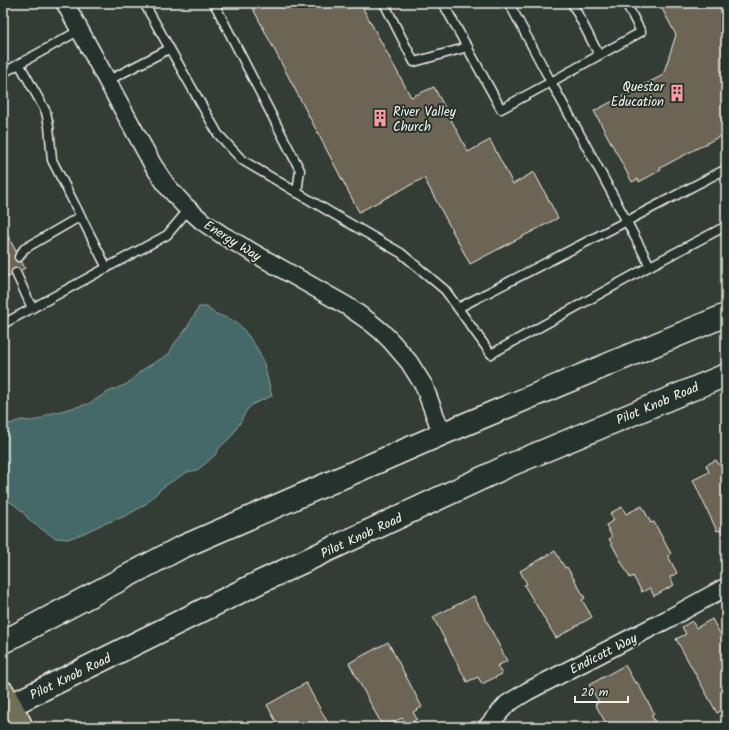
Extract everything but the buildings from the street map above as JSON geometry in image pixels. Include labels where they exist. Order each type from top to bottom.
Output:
[{"type":"highway","points":[[6,702],[22,727]]},
{"type":"main road","points":[[3,642],[180,548],[442,434],[726,315]]},
{"type":"main road","name":"Pilot Knob Road","points":[[6,702],[503,468],[726,375]]},
{"type":"street","name":"Energy Way","points":[[66,3],[153,165],[167,186],[184,205],[203,222],[224,236],[347,306],[381,331],[409,362],[424,386],[442,434]]},
{"type":"street","name":"Endicott Way","points":[[487,727],[507,704],[528,691],[668,619],[726,587]]},
{"type":"lane","points":[[144,3],[218,134],[242,160],[401,253],[445,290],[492,354],[650,266],[726,226]]},
{"type":"lane","points":[[214,3],[300,170],[297,193]]},
{"type":"lane","points":[[384,3],[414,62],[468,47]]},
{"type":"lane","points":[[443,3],[501,109],[641,32],[626,3]]},
{"type":"lane","points":[[509,3],[650,266]]},
{"type":"lane","points":[[572,3],[599,55]]},
{"type":"lane","points":[[3,73],[20,65],[80,30]]},
{"type":"lane","points":[[107,81],[169,49]]},
{"type":"lane","points":[[20,65],[46,112],[49,126],[52,160],[107,268]]},
{"type":"lane","points":[[458,308],[726,169]]},
{"type":"lane","points":[[3,324],[167,235],[189,209]]},
{"type":"lane","points":[[19,257],[24,249],[81,216]]},
{"type":"lane","points":[[16,273],[32,308]]},
{"type":"water","points":[[199,307],[207,307],[214,313],[237,322],[247,334],[257,348],[264,364],[272,396],[253,404],[246,411],[231,437],[220,447],[215,455],[197,470],[187,472],[162,488],[146,504],[126,516],[68,539],[55,538],[30,521],[15,505],[3,498],[3,426],[21,420],[31,421],[41,419],[48,414],[88,404],[110,391],[127,384],[142,370],[169,354]]},
{"type":"place","name":"Questar Education","points":[[677,93]]},
{"type":"place","name":"River Valley Church","points":[[380,118]]}]
